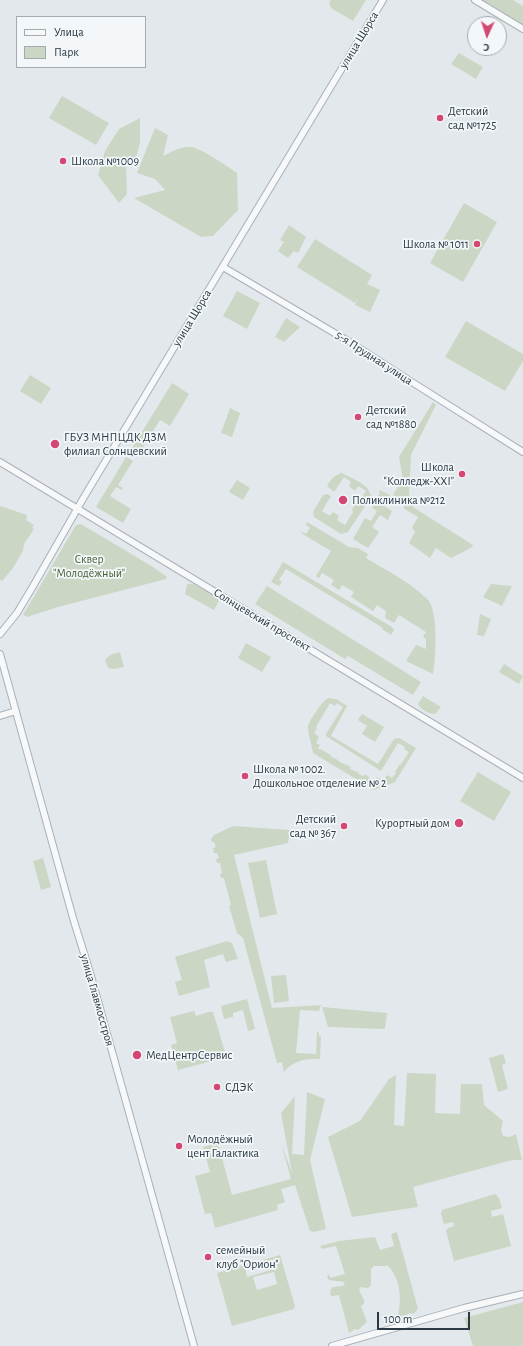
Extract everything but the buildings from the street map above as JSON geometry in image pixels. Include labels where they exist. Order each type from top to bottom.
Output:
[{"type":"street","name":"улица Щорса","points":[[0,634],[22,604],[383,0]]},
{"type":"street","points":[[475,0],[523,29]]},
{"type":"street","name":"5-я Прудная улица","points":[[223,267],[354,344],[523,452]]},
{"type":"street","name":"Солнцевский проспект","points":[[0,462],[523,778]]},
{"type":"street","name":"улица Главмосстроя","points":[[0,654],[194,1346]]},
{"type":"street","points":[[0,716],[16,711]]},
{"type":"street","points":[[332,1346],[464,1308],[523,1294]]},
{"type":"green space","points":[[331,0],[366,0],[353,21],[331,8],[329,3]]},
{"type":"green space","points":[[482,0],[513,0],[523,6],[523,25]]},
{"type":"green space","points":[[459,53],[483,67],[476,79],[451,64]]},
{"type":"green space","points":[[62,96],[109,123],[96,145],[49,118]]},
{"type":"green space","points":[[140,118],[140,142],[135,162],[126,165],[127,194],[119,203],[98,175],[105,151],[119,129]]},
{"type":"green space","points":[[155,128],[168,135],[163,156],[183,147],[195,148],[237,173],[238,210],[213,236],[201,237],[134,198],[165,190],[155,179],[137,173]]},
{"type":"green space","points":[[464,203],[497,222],[463,282],[430,263]]},
{"type":"green space","points":[[289,225],[306,237],[298,253],[294,251],[288,258],[278,251],[284,242],[280,240]]},
{"type":"green space","points":[[315,239],[372,275],[367,284],[380,290],[370,312],[355,305],[358,298],[355,303],[297,267]]},
{"type":"green space","points":[[237,291],[260,303],[247,329],[223,316]]},
{"type":"green space","points":[[286,318],[300,327],[284,342],[275,337]]},
{"type":"green space","points":[[466,321],[523,354],[523,361],[505,391],[445,357]]},
{"type":"green space","points":[[30,375],[51,388],[41,404],[20,391]]},
{"type":"green space","points":[[172,383],[189,394],[170,426],[160,420],[137,457],[129,453]]},
{"type":"green space","points":[[433,402],[436,405],[411,455],[409,494],[413,507],[473,545],[471,548],[451,558],[436,548],[430,558],[409,543],[415,532],[412,528],[418,517],[403,508],[407,502],[393,495],[403,479],[399,457]]},
{"type":"green space","points":[[230,408],[240,413],[232,437],[221,433]]},
{"type":"green space","points":[[126,457],[133,461],[118,485],[123,488],[122,490],[116,487],[110,496],[131,509],[123,523],[96,507]]},
{"type":"green space","points":[[342,473],[364,485],[370,492],[371,497],[348,532],[341,534],[314,517],[313,512],[323,495],[327,494],[331,496],[322,511],[330,516],[333,512],[339,516],[337,520],[345,525],[353,512],[352,510],[355,504],[357,505],[366,491],[358,486],[355,491],[349,486],[351,482],[344,477],[334,492],[327,486],[333,478]]},
{"type":"green space","points":[[237,480],[250,488],[243,500],[229,492]]},
{"type":"green space","points":[[380,490],[390,495],[384,506],[392,511],[388,520],[380,515],[372,527],[379,532],[368,548],[353,539],[365,518],[371,521],[377,511],[372,508],[380,493]]},
{"type":"green space","points":[[0,506],[27,515],[26,520],[34,525],[32,528],[34,529],[24,544],[23,551],[13,568],[2,581],[0,580]]},
{"type":"green space","points":[[307,522],[349,547],[358,548],[368,554],[366,558],[406,582],[429,601],[432,607],[435,626],[435,658],[433,674],[406,661],[416,645],[426,649],[426,639],[423,637],[426,632],[399,615],[394,623],[385,618],[386,611],[377,605],[373,611],[351,597],[354,592],[342,585],[339,590],[331,585],[334,580],[322,573],[319,578],[316,576],[331,551],[301,533],[306,534],[310,528],[306,525]]},
{"type":"green space","name":"Сквер \"Молодёжный\"","points":[[81,524],[153,567],[167,577],[166,579],[58,607],[27,617],[23,615],[76,525]]},
{"type":"green space","points":[[283,562],[392,627],[394,630],[391,635],[382,629],[383,628],[286,569],[279,580],[282,582],[279,586],[271,582]]},
{"type":"green space","points":[[188,584],[193,584],[220,599],[214,610],[185,594]]},
{"type":"green space","points":[[491,584],[512,586],[502,606],[483,597]]},
{"type":"green space","points":[[267,586],[421,682],[413,695],[348,656],[345,659],[255,604]]},
{"type":"green space","points":[[480,614],[491,619],[484,636],[477,635]]},
{"type":"green space","points":[[246,643],[271,657],[262,672],[238,658]]},
{"type":"green space","points":[[120,652],[124,667],[114,669],[108,668],[105,660],[110,655]]},
{"type":"green space","points":[[504,664],[523,676],[519,684],[499,672]]},
{"type":"green space","points":[[423,696],[441,707],[435,714],[425,711],[419,706],[418,704]]},
{"type":"green space","points":[[328,698],[336,699],[347,706],[331,736],[378,764],[394,739],[399,738],[416,748],[395,782],[374,790],[313,753],[308,727],[313,716]],"holes":[[[330,703],[335,706],[337,703],[343,707],[326,736],[381,771],[398,743],[405,747],[404,749],[409,752],[392,778],[387,775],[384,781],[377,777],[374,782],[365,774],[364,776],[358,774],[359,773],[350,769],[351,767],[338,761],[330,756],[331,755],[318,748],[320,745],[316,743],[319,737],[314,733],[317,728],[316,727]]]},
{"type":"green space","points":[[362,714],[384,727],[375,742],[362,734],[367,726],[358,720]]},
{"type":"green space","points":[[478,772],[511,792],[494,821],[460,801]]},
{"type":"green space","points":[[233,826],[290,830],[288,843],[234,855],[272,1008],[321,1005],[319,1011],[300,1010],[296,1053],[316,1054],[317,1032],[321,1037],[320,1059],[300,1061],[291,1065],[284,1072],[282,1062],[277,1063],[243,938],[237,933],[229,906],[231,905],[224,878],[221,878],[220,874],[222,873],[220,863],[217,863],[216,859],[219,858],[217,853],[214,853],[213,848],[216,847],[211,839],[214,835]]},
{"type":"green space","points":[[43,858],[51,887],[41,890],[33,861]]},
{"type":"green space","points":[[266,860],[277,914],[260,918],[248,863]]},
{"type":"green space","points":[[227,941],[232,943],[238,959],[226,962],[223,954],[204,960],[210,987],[179,996],[175,982],[182,980],[175,957]]},
{"type":"green space","points":[[286,975],[289,1001],[274,1003],[271,976]]},
{"type":"green space","points":[[247,999],[255,1029],[248,1031],[243,1010],[233,1013],[233,1017],[224,1019],[221,1006]]},
{"type":"green space","points":[[322,1007],[387,1013],[385,1029],[328,1027]]},
{"type":"green space","points":[[194,1011],[196,1016],[213,1012],[225,1056],[223,1058],[178,1070],[171,1045],[177,1043],[170,1017]]},
{"type":"green space","points":[[503,1054],[506,1063],[502,1065],[508,1089],[498,1092],[489,1058]]},
{"type":"green space","points":[[407,1073],[436,1074],[435,1113],[460,1114],[461,1084],[482,1084],[484,1105],[503,1121],[501,1130],[503,1136],[510,1137],[516,1134],[522,1160],[512,1160],[413,1187],[418,1207],[352,1217],[328,1137],[360,1121],[389,1079],[396,1075],[394,1125],[404,1126]]},
{"type":"green space","points":[[307,1092],[325,1099],[310,1160],[326,1229],[314,1232],[310,1231],[295,1185],[281,1189],[285,1202],[277,1205],[278,1210],[215,1228],[211,1213],[205,1214],[195,1176],[210,1172],[203,1147],[218,1143],[232,1195],[291,1179],[281,1143],[292,1173],[281,1113],[295,1096],[292,1154],[304,1155]]},
{"type":"green space","points":[[495,1194],[499,1198],[502,1208],[491,1211],[492,1217],[503,1214],[511,1246],[454,1261],[446,1231],[448,1228],[454,1226],[453,1222],[444,1224],[441,1214],[442,1210]]},
{"type":"green space","points":[[397,1232],[418,1309],[413,1314],[410,1313],[400,1318],[398,1315],[400,1296],[395,1276],[388,1266],[374,1266],[371,1269],[371,1285],[368,1288],[361,1287],[359,1290],[364,1300],[364,1304],[361,1306],[367,1322],[358,1330],[355,1329],[349,1333],[339,1295],[331,1296],[330,1293],[333,1287],[343,1286],[345,1282],[329,1280],[327,1277],[329,1274],[330,1278],[345,1274],[336,1246],[322,1249],[320,1246],[339,1241],[375,1237],[380,1250],[394,1246],[391,1234]]},
{"type":"green space","points":[[280,1255],[295,1306],[294,1309],[232,1326],[217,1273]],"holes":[[[275,1259],[278,1268],[247,1277],[245,1268]],[[274,1272],[277,1284],[257,1290],[253,1277]]]},
{"type":"green space","points":[[523,1302],[523,1346],[473,1346],[464,1318]]},
{"type":"place","name":"Детский сад №1725","points":[[440,118]]},
{"type":"place","name":"Школа №1009","points":[[63,161]]},
{"type":"place","name":"Школа № 1011","points":[[477,244]]},
{"type":"place","name":"Детский сад №1880","points":[[358,417]]},
{"type":"place","name":"ГБУЗ МНПЦДК ДЗМ филиал Солнцевский","points":[[55,444]]},
{"type":"place","name":"Школа \"Колледж-XXI\"","points":[[462,474]]},
{"type":"place","name":"Поликлиника №212","points":[[343,500]]},
{"type":"place","name":"Школа № 1002. Дошкольное отделение № 2","points":[[245,776]]},
{"type":"place","name":"Курортный дом","points":[[459,823]]},
{"type":"place","name":"Детский сад № 367","points":[[344,826]]},
{"type":"place","name":"МедЦентрСервис","points":[[137,1055]]},
{"type":"place","name":"СДЭК","points":[[217,1087]]},
{"type":"place","name":"Молодёжный цент Галактика","points":[[179,1146]]},
{"type":"place","name":"семейный клуб \"Орион\"","points":[[208,1257]]}]
